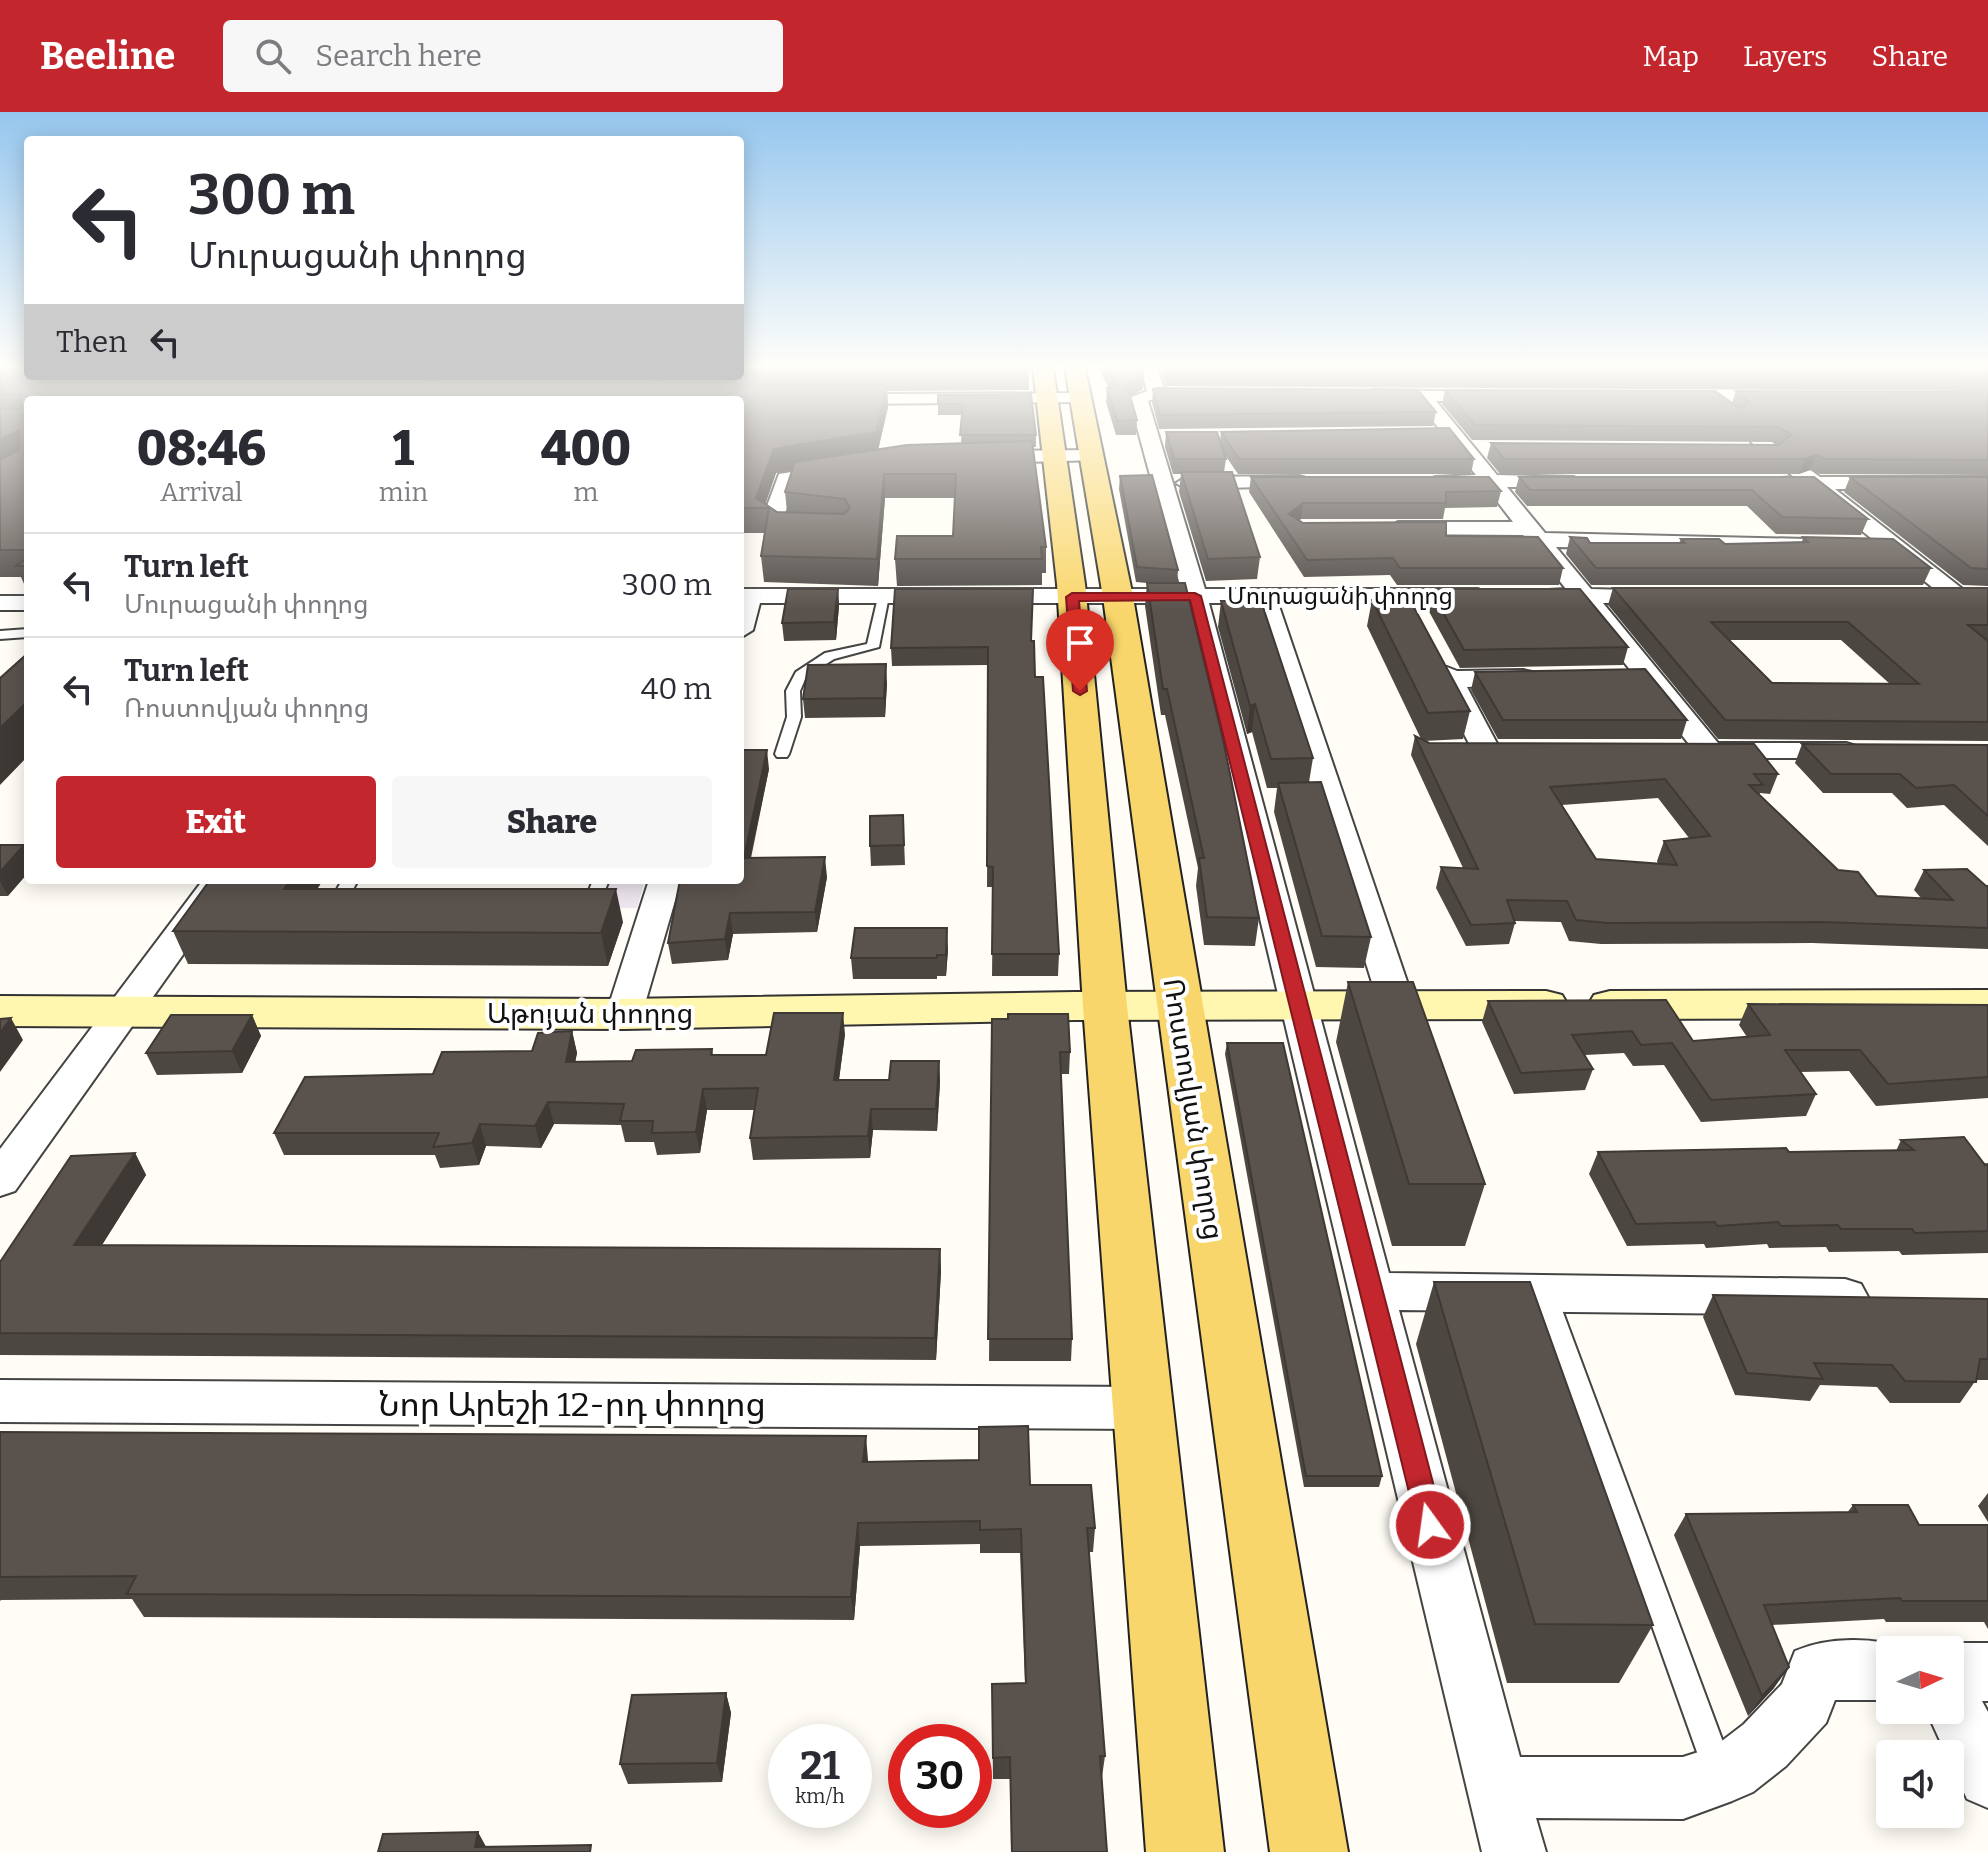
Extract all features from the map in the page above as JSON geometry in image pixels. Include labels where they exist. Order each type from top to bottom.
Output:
[{"type":"main road","name":"Ռոստովյան փողոց","points":[[1057,449],[1105,1006],[1185,1852]]},
{"type":"main road","name":"Ռոստովյան փողոց","points":[[1090,449],[1118,597],[1309,1852]]},
{"type":"main road","name":"Աթոյան փողոց","points":[[0,1011],[624,1014],[1105,1006],[1988,1004]]},
{"type":"street","points":[[1158,449],[1160,483],[1195,596],[1288,799],[1397,1005]]},
{"type":"street","points":[[1466,449],[1710,752]]},
{"type":"street","points":[[1763,449],[1815,483],[1893,545],[1967,595],[1924,595]]},
{"type":"street","points":[[960,457],[1092,456]]},
{"type":"street","points":[[824,531],[781,528],[772,522],[786,478],[861,466]]},
{"type":"street","points":[[1427,481],[1584,481]]},
{"type":"street","points":[[1160,483],[1315,482]]},
{"type":"street","points":[[1753,483],[1988,483]]},
{"type":"street","points":[[1377,529],[1829,544]]},
{"type":"street","points":[[1861,545],[1893,545]]},
{"type":"street","name":"Մուրացանի փողոց","points":[[745,596],[1688,596]]},
{"type":"street","points":[[1264,596],[1288,799],[1298,1007],[1514,1852]]},
{"type":"street","points":[[1405,596],[1420,624]]},
{"type":"street","points":[[0,603],[24,603]]},
{"type":"street","points":[[1434,651],[1487,751]]},
{"type":"street","points":[[1619,677],[1650,676]]},
{"type":"street","points":[[1448,679],[1557,678]]},
{"type":"street","points":[[1456,750],[1519,751]]},
{"type":"street","points":[[1678,752],[1880,752]]},
{"type":"street","points":[[0,1180],[120,1012],[217,884]]},
{"type":"street","points":[[624,1014],[664,884]]},
{"type":"street","points":[[1370,1291],[1893,1298]]},
{"type":"street","name":"Նոր Արեշի 12-րդ փողոց","points":[[0,1401],[1144,1408]]},
{"type":"street","points":[[1498,1787],[1683,1788],[1732,1771],[1765,1745],[1805,1702],[1815,1671],[1876,1671]]},
{"type":"street","points":[[1964,1672],[1988,1672]]},
{"type":"street","points":[[1963,1724],[1988,1778]]},
{"type":"lane","points":[[782,754],[794,717],[793,691],[801,675],[830,656],[873,647],[883,596]]},
{"type":"lane","points":[[0,635],[24,633]]},
{"type":"lane","points":[[348,884],[333,908],[348,908]]},
{"type":"lane","points":[[567,905],[595,896],[600,884]]},
{"type":"lane","points":[[1544,1291],[1721,1775]]},
{"type":"shaded area","points":[[609,884],[644,884],[637,908],[600,908]]},
{"type":"building","points":[[24,449],[24,550],[0,550],[0,460]]},
{"type":"building","points":[[744,449],[774,449],[756,498],[777,512],[844,514],[850,508],[845,499],[785,492],[795,462],[879,449],[1033,449],[1046,547],[1041,547],[1042,559],[895,559],[897,536],[953,536],[956,474],[884,474],[877,559],[761,556],[769,508],[744,508]]},
{"type":"building","points":[[1171,449],[1223,449],[1226,459],[1174,459]]},
{"type":"building","points":[[1232,449],[1466,449],[1474,459],[1239,459]]},
{"type":"building","points":[[1496,449],[1988,449],[1988,460],[1825,459],[1816,455],[1805,459],[1504,459]]},
{"type":"building","points":[[1181,472],[1232,472],[1260,557],[1208,559]]},
{"type":"building","points":[[1152,475],[1178,570],[1137,567],[1120,476]]},
{"type":"building","points":[[1251,477],[1489,477],[1501,491],[1446,492],[1446,503],[1303,503],[1289,514],[1303,523],[1446,522],[1446,536],[1538,537],[1563,568],[1400,568],[1393,558],[1307,560]]},
{"type":"building","points":[[1519,477],[1814,477],[1868,519],[1782,517],[1752,490],[1530,490]]},
{"type":"building","points":[[1850,477],[1988,477],[1988,569],[1971,568]]},
{"type":"building","points":[[1570,537],[1587,538],[1590,543],[1685,543],[1681,539],[1719,539],[1725,544],[1808,542],[1803,537],[1893,539],[1931,568],[1596,568]]},
{"type":"building","points":[[1147,583],[1185,583],[1223,739],[1259,918],[1207,917],[1199,858],[1204,858],[1167,689],[1163,689]]},
{"type":"building","points":[[1613,588],[1988,588],[1988,625],[1968,625],[1988,641],[1988,722],[1725,720]],"holes":[[[1711,622],[1848,622],[1919,684],[1772,683]]]},
{"type":"building","points":[[788,589],[838,589],[834,622],[782,623]]},
{"type":"building","points":[[895,589],[1033,589],[1031,641],[1034,641],[1035,677],[1043,677],[1059,954],[992,954],[993,867],[987,866],[988,647],[891,648]]},
{"type":"building","points":[[1430,589],[1580,589],[1628,647],[1464,650]]},
{"type":"building","points":[[1372,600],[1410,600],[1470,711],[1428,713]]},
{"type":"building","points":[[1221,601],[1261,601],[1313,758],[1271,759],[1255,704],[1250,706]]},
{"type":"building","points":[[24,657],[24,705],[0,728],[0,678]]},
{"type":"building","points":[[886,664],[884,698],[803,699],[808,665]]},
{"type":"building","points":[[1645,669],[1687,720],[1503,720],[1475,672]]},
{"type":"building","points":[[1415,736],[1429,743],[1754,744],[1778,774],[1754,774],[1763,785],[1749,785],[1838,870],[1858,872],[1877,896],[1953,900],[1924,870],[1967,869],[1988,886],[1988,928],[1822,922],[1608,923],[1576,920],[1567,901],[1507,900],[1515,923],[1471,925],[1441,867],[1478,869]],"holes":[[[1665,779],[1710,836],[1664,841],[1677,865],[1596,859],[1550,787]]]},
{"type":"building","points":[[1802,744],[1988,745],[1988,816],[1954,785],[1916,788],[1900,774],[1831,774]]},
{"type":"building","points":[[744,750],[767,750],[744,858]]},
{"type":"building","points":[[1321,782],[1371,937],[1322,936],[1278,783]]},
{"type":"building","points":[[903,815],[904,845],[870,846],[870,816]]},
{"type":"building","points":[[0,845],[24,845],[0,872]]},
{"type":"building","points":[[825,857],[815,912],[730,913],[725,939],[668,943],[679,884],[744,884],[744,858]]},
{"type":"building","points":[[207,884],[287,884],[284,889],[616,889],[601,933],[173,931]]},
{"type":"building","points":[[855,928],[947,928],[946,955],[937,955],[937,958],[851,958]]},
{"type":"building","points":[[1348,982],[1413,982],[1485,1184],[1409,1184]]},
{"type":"building","points":[[1666,1000],[1693,1041],[1770,1035],[1748,1004],[1988,1005],[1988,1077],[1888,1084],[1860,1050],[1785,1050],[1816,1094],[1711,1100],[1672,1043],[1641,1045],[1632,1031],[1572,1035],[1593,1069],[1521,1073],[1488,1001]]},
{"type":"building","points":[[774,1013],[843,1013],[834,1080],[889,1080],[891,1061],[939,1061],[936,1109],[871,1109],[868,1136],[750,1138],[758,1088],[703,1089],[696,1132],[652,1133],[653,1121],[620,1121],[624,1104],[548,1102],[535,1126],[480,1124],[472,1143],[433,1147],[439,1133],[274,1133],[305,1077],[433,1074],[442,1052],[532,1051],[538,1033],[572,1031],[566,1062],[632,1061],[636,1050],[712,1049],[711,1055],[766,1055]]},
{"type":"building","points":[[1008,1014],[1068,1014],[1070,1052],[1060,1052],[1072,1339],[988,1339],[992,1019],[1008,1019]]},
{"type":"building","points":[[171,1015],[252,1015],[232,1051],[146,1053]]},
{"type":"building","points":[[11,1018],[0,1033],[0,1019]]},
{"type":"building","points":[[1227,1043],[1283,1043],[1382,1476],[1306,1476]]},
{"type":"building","points":[[1964,1137],[1985,1165],[1988,1164],[1988,1231],[1915,1233],[1912,1229],[1841,1229],[1838,1225],[1781,1226],[1778,1222],[1717,1226],[1715,1222],[1636,1224],[1598,1152],[1786,1148],[1789,1152],[1914,1150],[1901,1140]]},
{"type":"building","points":[[135,1153],[74,1245],[940,1249],[935,1338],[0,1333],[0,1262],[71,1156]]},
{"type":"building","points":[[1434,1282],[1530,1282],[1653,1625],[1535,1624]]},
{"type":"building","points":[[1713,1295],[1988,1299],[1988,1359],[1980,1359],[1976,1382],[1905,1381],[1892,1365],[1814,1363],[1823,1379],[1747,1373]]},
{"type":"building","points":[[1028,1426],[1030,1485],[1091,1485],[1095,1528],[1087,1528],[1105,1756],[1100,1756],[1107,1852],[1012,1852],[1010,1757],[993,1758],[992,1684],[1026,1683],[1021,1529],[980,1530],[980,1521],[858,1523],[851,1597],[127,1594],[136,1576],[0,1577],[0,1432],[866,1436],[863,1462],[979,1460],[979,1427]]},
{"type":"building","points":[[1853,1505],[1908,1505],[1919,1525],[1988,1525],[1988,1601],[1902,1601],[1900,1598],[1764,1605],[1789,1667],[1762,1696],[1686,1514],[1857,1512]]},
{"type":"building","points":[[726,1693],[717,1763],[620,1764],[632,1695]]},
{"type":"building","points":[[478,1832],[475,1847],[591,1845],[590,1852],[378,1852],[383,1834]]},
{"type":"route","points":[[1080,691],[1072,597],[1195,596],[1229,742],[1430,1525]]}]
